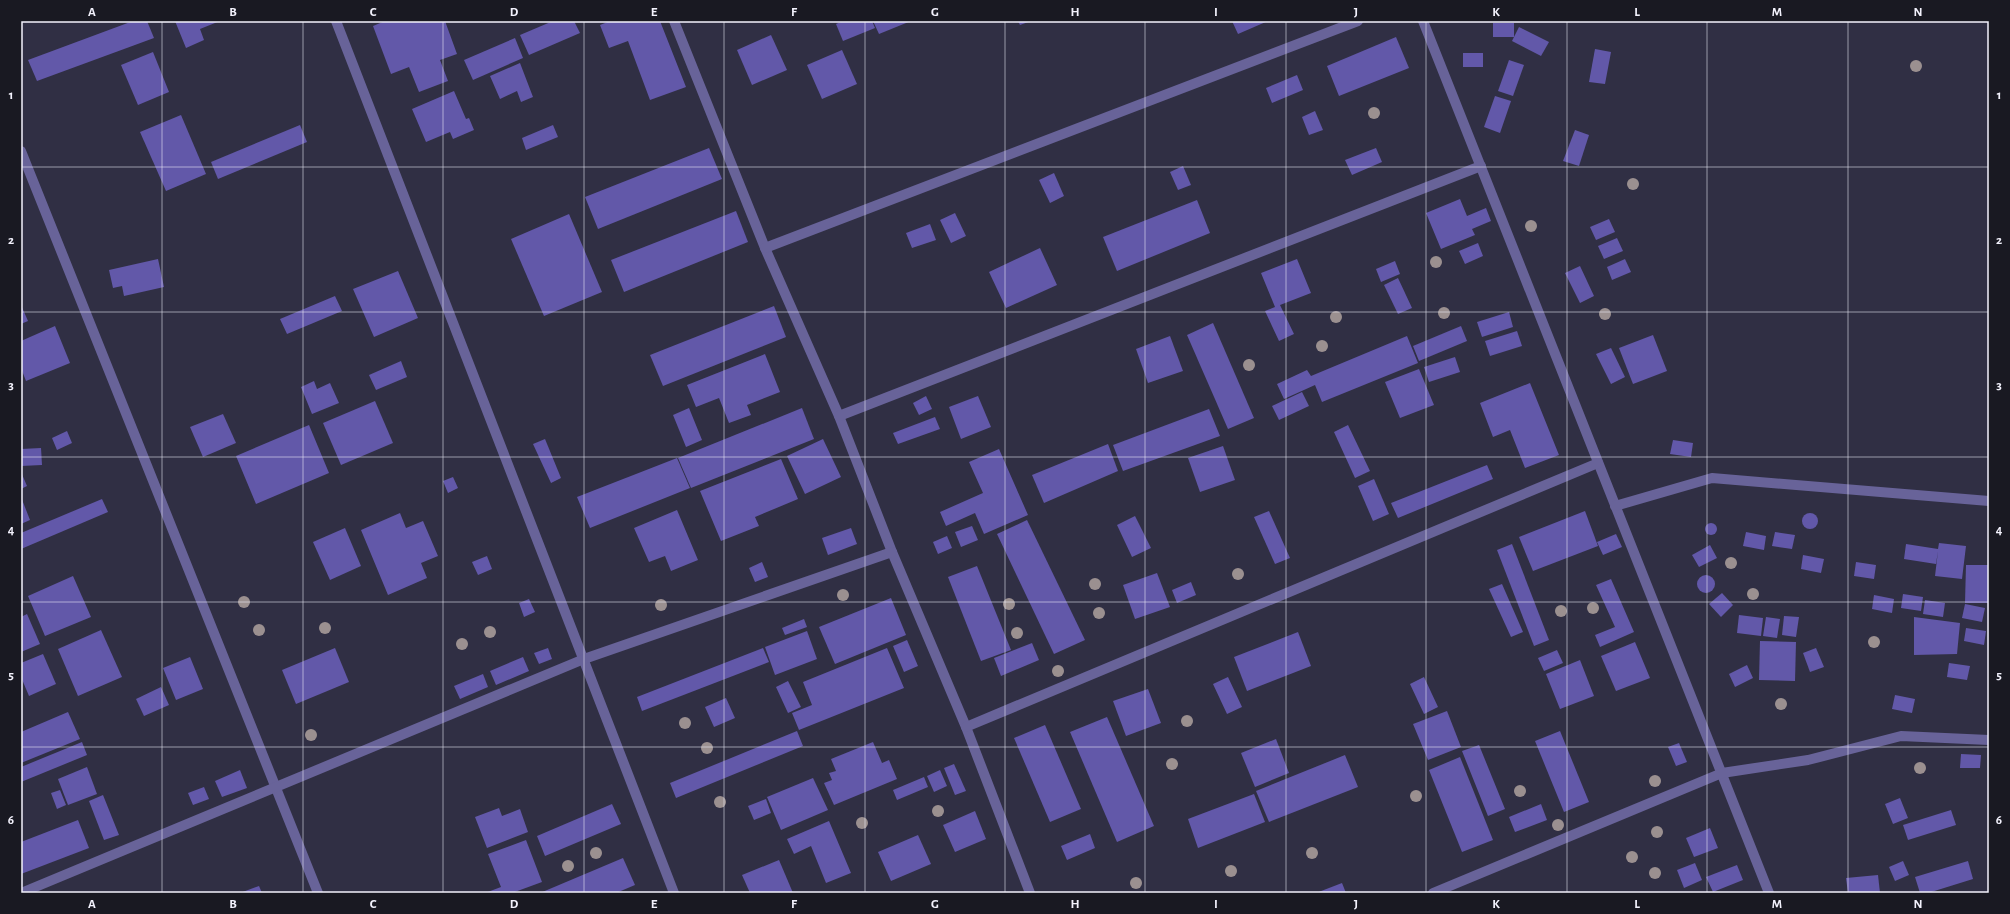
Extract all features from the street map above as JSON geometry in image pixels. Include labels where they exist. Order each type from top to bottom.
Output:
[{"type":"street","points":[[336,21],[674,893]]},
{"type":"street","points":[[674,21],[765,248],[839,416],[892,552],[966,727],[1030,893]]},
{"type":"street","points":[[765,248],[1358,21]]},
{"type":"street","points":[[1423,21],[1769,893]]},
{"type":"street","points":[[21,151],[318,893]]},
{"type":"street","points":[[839,416],[1480,166]]},
{"type":"street","points":[[966,727],[1598,463]]},
{"type":"street","points":[[1615,506],[1712,478],[1989,501]]},
{"type":"street","points":[[21,893],[584,659],[892,552]]},
{"type":"street","points":[[1432,893],[1722,773],[1808,760],[1901,736],[1989,740]]},
{"type":"building","points":[[133,21],[147,21],[154,38],[37,81],[28,60]]},
{"type":"building","points":[[175,21],[220,21],[200,29],[204,40],[186,48]]},
{"type":"building","points":[[385,21],[445,21],[457,54],[440,60],[448,81],[419,92],[409,67],[391,74],[373,26]]},
{"type":"building","points":[[553,21],[574,21],[580,33],[529,55],[520,35]]},
{"type":"building","points":[[610,21],[660,21],[686,87],[650,100],[628,41],[609,48],[600,25]]},
{"type":"building","points":[[843,21],[872,21],[875,28],[843,41],[836,24]]},
{"type":"building","points":[[873,21],[911,21],[879,34]]},
{"type":"building","points":[[1018,21],[1031,21],[1020,25]]},
{"type":"building","points":[[1232,21],[1268,21],[1238,34]]},
{"type":"building","points":[[1493,23],[1514,23],[1514,37],[1493,37]]},
{"type":"building","points":[[1519,27],[1549,42],[1541,56],[1512,41]]},
{"type":"building","points":[[771,35],[787,70],[752,85],[737,50]]},
{"type":"building","points":[[1396,37],[1409,68],[1339,96],[1327,66]]},
{"type":"building","points":[[515,38],[523,58],[473,80],[464,60]]},
{"type":"building","points":[[1595,49],[1611,52],[1605,84],[1589,82]]},
{"type":"building","points":[[842,50],[857,84],[822,99],[807,65]]},
{"type":"building","points":[[153,52],[169,92],[138,105],[121,65]]},
{"type":"building","points":[[1463,53],[1483,53],[1483,67],[1463,67]]},
{"type":"building","points":[[1509,60],[1524,65],[1513,96],[1498,91]]},
{"type":"building","points":[[520,63],[533,97],[521,102],[517,91],[500,99],[490,76]]},
{"type":"building","points":[[1297,75],[1303,90],[1272,103],[1266,88]]},
{"type":"building","points":[[454,91],[466,119],[469,118],[474,130],[453,139],[450,132],[426,142],[412,109]]},
{"type":"building","points":[[1495,96],[1511,101],[1500,133],[1484,127]]},
{"type":"building","points":[[1315,111],[1323,130],[1309,135],[1302,117]]},
{"type":"building","points":[[181,115],[206,174],[166,191],[140,132]]},
{"type":"building","points":[[300,125],[307,142],[218,179],[211,162]]},
{"type":"building","points":[[553,125],[558,137],[526,150],[522,138]]},
{"type":"building","points":[[1575,130],[1589,135],[1579,166],[1563,161]]},
{"type":"building","points":[[709,148],[722,179],[598,229],[585,197]]},
{"type":"building","points":[[1376,148],[1382,162],[1352,175],[1345,160]]},
{"type":"building","points":[[1183,166],[1191,185],[1178,190],[1170,172]]},
{"type":"building","points":[[1054,173],[1064,196],[1050,203],[1039,180]]},
{"type":"building","points":[[1460,199],[1467,216],[1486,208],[1491,221],[1472,229],[1475,235],[1441,249],[1426,213]]},
{"type":"building","points":[[1197,200],[1210,233],[1117,271],[1103,237]]},
{"type":"building","points":[[736,211],[748,242],[624,292],[611,260]]},
{"type":"building","points":[[955,213],[966,236],[951,243],[940,220]]},
{"type":"building","points":[[569,214],[602,292],[544,316],[511,239]]},
{"type":"building","points":[[1609,219],[1615,232],[1596,240],[1590,227]]},
{"type":"building","points":[[930,224],[936,240],[912,248],[906,233]]},
{"type":"building","points":[[1617,238],[1623,251],[1604,259],[1598,246]]},
{"type":"building","points":[[1478,243],[1483,256],[1465,264],[1459,251]]},
{"type":"building","points":[[1040,248],[1057,285],[1006,308],[989,272]]},
{"type":"building","points":[[158,259],[164,287],[124,296],[122,286],[113,288],[109,270]]},
{"type":"building","points":[[1297,259],[1311,293],[1280,305],[1294,334],[1279,341],[1265,311],[1275,307],[1261,273]]},
{"type":"building","points":[[1625,259],[1631,272],[1612,280],[1607,267]]},
{"type":"building","points":[[1395,261],[1400,274],[1381,282],[1376,269]]},
{"type":"building","points":[[1580,266],[1594,296],[1580,303],[1565,273]]},
{"type":"building","points":[[398,271],[418,318],[374,337],[353,289]]},
{"type":"building","points":[[1398,278],[1412,308],[1398,314],[1384,285]]},
{"type":"building","points":[[335,296],[342,311],[287,334],[280,319]]},
{"type":"building","points":[[21,305],[28,321],[21,324]]},
{"type":"building","points":[[774,306],[786,337],[663,386],[650,355]]},
{"type":"building","points":[[1509,312],[1513,327],[1482,337],[1477,322]]},
{"type":"building","points":[[1213,323],[1254,418],[1228,429],[1187,335]]},
{"type":"building","points":[[55,326],[70,363],[26,381],[21,368],[21,341]]},
{"type":"building","points":[[1461,326],[1467,341],[1419,361],[1413,346]]},
{"type":"building","points":[[1517,331],[1522,346],[1490,356],[1485,341]]},
{"type":"building","points":[[1653,335],[1667,371],[1633,384],[1619,348]]},
{"type":"building","points":[[1170,336],[1183,371],[1148,383],[1136,349]]},
{"type":"building","points":[[1407,336],[1418,363],[1322,402],[1315,385],[1284,399],[1277,384],[1307,370],[1311,376]]},
{"type":"building","points":[[1611,348],[1625,377],[1611,384],[1596,354]]},
{"type":"building","points":[[765,354],[780,392],[747,405],[751,415],[729,423],[719,398],[696,407],[687,385]]},
{"type":"building","points":[[1455,357],[1460,372],[1429,382],[1424,367]]},
{"type":"building","points":[[401,361],[407,377],[376,390],[369,375]]},
{"type":"building","points":[[1419,369],[1434,405],[1400,418],[1385,382]]},
{"type":"building","points":[[314,381],[317,389],[330,383],[339,403],[312,414],[301,387]]},
{"type":"building","points":[[1530,383],[1559,455],[1525,468],[1510,430],[1493,437],[1480,403]]},
{"type":"building","points":[[1302,392],[1309,406],[1279,420],[1272,406]]},
{"type":"building","points":[[926,396],[932,409],[919,415],[913,403]]},
{"type":"building","points":[[978,396],[991,427],[961,439],[949,407]]},
{"type":"building","points":[[375,401],[393,443],[341,465],[323,423]]},
{"type":"building","points":[[689,408],[702,440],[686,447],[673,415]]},
{"type":"building","points":[[802,408],[814,439],[691,488],[678,458]]},
{"type":"building","points":[[1209,409],[1220,436],[1123,471],[1113,445]]},
{"type":"building","points":[[223,414],[236,443],[203,457],[190,427]]},
{"type":"building","points":[[935,417],[940,429],[898,444],[893,433]]},
{"type":"building","points":[[309,425],[329,473],[256,504],[236,456]]},
{"type":"building","points":[[1348,425],[1370,471],[1355,478],[1334,432]]},
{"type":"building","points":[[67,431],[72,443],[57,450],[52,438]]},
{"type":"building","points":[[545,439],[561,478],[551,483],[533,444]]},
{"type":"building","points":[[823,439],[841,477],[805,494],[787,456]]},
{"type":"building","points":[[1673,440],[1693,443],[1691,457],[1670,454]]},
{"type":"building","points":[[1108,444],[1118,471],[1044,503],[1032,475]]},
{"type":"building","points":[[1223,446],[1235,480],[1200,492],[1188,458]]},
{"type":"building","points":[[41,448],[42,465],[21,466],[21,449]]},
{"type":"building","points":[[999,449],[1028,515],[984,534],[975,513],[946,526],[940,512],[983,493],[969,462]]},
{"type":"building","points":[[677,458],[690,488],[590,528],[577,497]]},
{"type":"building","points":[[781,459],[798,499],[755,517],[759,526],[721,541],[700,491]]},
{"type":"building","points":[[1487,465],[1493,479],[1398,518],[1391,503]]},
{"type":"building","points":[[21,472],[27,486],[21,489]]},
{"type":"building","points":[[453,477],[458,488],[448,493],[443,481]]},
{"type":"building","points":[[1374,479],[1389,514],[1373,521],[1358,486]]},
{"type":"building","points":[[21,497],[30,520],[21,524]]},
{"type":"building","points":[[102,499],[108,512],[21,549],[21,533]]},
{"type":"building","points":[[677,510],[698,560],[671,571],[665,556],[649,562],[634,528]]},
{"type":"building","points":[[1269,511],[1290,558],[1275,564],[1254,517]]},
{"type":"building","points":[[1585,511],[1598,546],[1533,571],[1519,537]]},
{"type":"building","points":[[400,513],[406,528],[423,521],[438,556],[421,563],[427,578],[388,595],[361,530]]},
{"type":"building","points":[[1807,513],[1813,513],[1818,518],[1816,527],[1813,529],[1807,529],[1802,524],[1802,518]]},
{"type":"building","points":[[1135,516],[1151,548],[1132,557],[1117,525]]},
{"type":"building","points":[[1027,520],[1085,640],[1054,654],[997,534]]},
{"type":"building","points":[[1709,523],[1713,523],[1717,529],[1713,535],[1709,535],[1705,531],[1705,527]]},
{"type":"building","points":[[972,526],[978,540],[961,547],[955,532]]},
{"type":"building","points":[[345,528],[361,566],[330,580],[313,542]]},
{"type":"building","points":[[851,528],[857,544],[828,555],[822,538]]},
{"type":"building","points":[[1746,532],[1766,536],[1764,550],[1743,546]]},
{"type":"building","points":[[1775,532],[1795,535],[1792,549],[1772,546]]},
{"type":"building","points":[[1616,534],[1622,547],[1603,555],[1597,542]]},
{"type":"building","points":[[947,536],[952,548],[938,554],[933,542]]},
{"type":"building","points":[[1939,543],[1966,546],[1962,579],[1935,576],[1938,551],[1936,564],[1904,559],[1906,544],[1938,549]]},
{"type":"building","points":[[1512,544],[1549,640],[1534,646],[1497,550]]},
{"type":"building","points":[[1710,545],[1717,558],[1699,567],[1692,555]]},
{"type":"building","points":[[1803,555],[1824,559],[1821,573],[1801,569]]},
{"type":"building","points":[[487,556],[492,569],[478,575],[472,562]]},
{"type":"building","points":[[762,562],[768,577],[755,582],[749,568]]},
{"type":"building","points":[[1856,562],[1876,565],[1874,579],[1854,576]]},
{"type":"building","points":[[1966,565],[1989,565],[1989,603],[1965,603]]},
{"type":"building","points":[[977,566],[1011,650],[981,661],[948,577]]},
{"type":"building","points":[[1157,573],[1170,607],[1135,619],[1123,585]]},
{"type":"building","points":[[1706,575],[1712,578],[1715,584],[1712,590],[1706,593],[1700,590],[1697,584],[1700,578]]},
{"type":"building","points":[[73,576],[91,617],[45,636],[28,596]]},
{"type":"building","points":[[1611,579],[1634,632],[1600,647],[1595,635],[1615,627],[1596,585]]},
{"type":"building","points":[[1191,582],[1196,595],[1177,603],[1172,590]]},
{"type":"building","points":[[1502,584],[1523,632],[1511,637],[1489,589]]},
{"type":"building","points":[[1722,593],[1733,605],[1721,617],[1709,604]]},
{"type":"building","points":[[1903,594],[1923,597],[1921,611],[1901,608]]},
{"type":"building","points":[[1874,595],[1894,599],[1892,613],[1872,609]]},
{"type":"building","points":[[891,598],[906,635],[835,664],[819,627]]},
{"type":"building","points":[[529,599],[535,612],[524,617],[519,603]]},
{"type":"building","points":[[1925,600],[1945,603],[1943,617],[1923,614]]},
{"type":"building","points":[[1965,604],[1985,608],[1982,622],[1962,618]]},
{"type":"building","points":[[27,614],[40,644],[21,652],[21,617]]},
{"type":"building","points":[[1739,615],[1763,618],[1761,636],[1737,633]]},
{"type":"building","points":[[1784,616],[1799,617],[1796,637],[1782,635]]},
{"type":"building","points":[[1766,617],[1780,619],[1777,638],[1763,636]]},
{"type":"building","points":[[1914,617],[1960,623],[1957,654],[1914,655]]},
{"type":"building","points":[[804,619],[807,627],[785,635],[782,628]]},
{"type":"building","points":[[1966,628],[1986,631],[1984,645],[1964,641]]},
{"type":"building","points":[[101,630],[122,677],[78,696],[58,649]]},
{"type":"building","points":[[807,631],[817,659],[775,675],[765,647]]},
{"type":"building","points":[[1298,632],[1311,666],[1247,691],[1234,657]]},
{"type":"building","points":[[907,640],[918,666],[904,672],[893,646]]},
{"type":"building","points":[[1760,641],[1796,642],[1795,681],[1759,680]]},
{"type":"building","points":[[1635,642],[1650,678],[1616,691],[1601,656]]},
{"type":"building","points":[[1032,643],[1039,660],[1001,676],[994,658]]},
{"type":"building","points":[[335,648],[349,682],[296,704],[282,670]]},
{"type":"building","points":[[548,648],[552,659],[539,664],[534,653]]},
{"type":"building","points":[[763,648],[769,662],[642,711],[637,697]]},
{"type":"building","points":[[887,648],[904,688],[799,730],[792,713],[812,705],[803,682]]},
{"type":"building","points":[[1816,648],[1824,667],[1810,672],[1803,653]]},
{"type":"building","points":[[1557,650],[1563,663],[1544,671],[1538,658]]},
{"type":"building","points":[[43,654],[56,684],[29,696],[21,677],[21,663]]},
{"type":"building","points":[[190,657],[203,689],[176,700],[163,668]]},
{"type":"building","points":[[523,657],[529,671],[496,685],[490,671]]},
{"type":"building","points":[[1580,660],[1594,696],[1560,709],[1546,674]]},
{"type":"building","points":[[1949,663],[1970,666],[1967,680],[1947,677]]},
{"type":"building","points":[[1747,665],[1753,678],[1735,687],[1729,674]]},
{"type":"building","points":[[483,674],[488,687],[460,699],[454,686]]},
{"type":"building","points":[[1228,677],[1242,707],[1227,714],[1213,684]]},
{"type":"building","points":[[1424,677],[1438,707],[1424,714],[1410,684]]},
{"type":"building","points":[[788,681],[801,707],[788,713],[776,687]]},
{"type":"building","points":[[161,687],[169,705],[144,716],[136,699]]},
{"type":"building","points":[[1148,689],[1161,723],[1126,736],[1113,701]]},
{"type":"building","points":[[1895,695],[1915,699],[1912,713],[1892,709]]},
{"type":"building","points":[[726,698],[735,718],[714,727],[705,707]]},
{"type":"building","points":[[1447,711],[1461,747],[1428,760],[1413,724]]},
{"type":"building","points":[[68,712],[80,739],[21,763],[21,732]]},
{"type":"building","points":[[1107,717],[1154,826],[1117,842],[1070,732]]},
{"type":"building","points":[[1045,725],[1081,809],[1050,822],[1014,738]]},
{"type":"building","points":[[797,731],[803,746],[676,798],[670,783]]},
{"type":"building","points":[[1560,731],[1589,802],[1564,812],[1535,741]]},
{"type":"building","points":[[1276,739],[1289,773],[1255,787],[1241,753]]},
{"type":"building","points":[[82,742],[87,755],[21,782],[21,767]]},
{"type":"building","points":[[873,742],[882,763],[889,760],[897,779],[834,805],[824,783],[832,780],[829,773],[836,771],[831,759]]},
{"type":"building","points":[[1679,743],[1687,762],[1676,766],[1668,747]]},
{"type":"building","points":[[1479,745],[1505,809],[1488,816],[1462,751]]},
{"type":"building","points":[[1961,754],[1981,755],[1980,768],[1960,768]]},
{"type":"building","points":[[1345,755],[1358,787],[1269,822],[1256,791]]},
{"type":"building","points":[[1460,757],[1493,840],[1462,852],[1429,770]]},
{"type":"building","points":[[954,764],[966,791],[955,795],[944,768]]},
{"type":"building","points":[[87,767],[97,794],[68,805],[58,779]]},
{"type":"building","points":[[240,770],[247,788],[222,797],[215,781]]},
{"type":"building","points":[[940,770],[947,786],[934,792],[927,776]]},
{"type":"building","points":[[924,777],[928,787],[897,800],[893,790]]},
{"type":"building","points":[[813,778],[828,810],[781,830],[767,797]]},
{"type":"building","points":[[204,787],[209,799],[193,805],[188,793]]},
{"type":"building","points":[[60,790],[66,805],[57,809],[51,793]]},
{"type":"building","points":[[1254,794],[1265,822],[1198,848],[1188,819]]},
{"type":"building","points":[[103,795],[119,835],[104,840],[89,801]]},
{"type":"building","points":[[1900,798],[1908,818],[1893,824],[1885,804]]},
{"type":"building","points":[[766,799],[771,813],[754,820],[748,806]]},
{"type":"building","points":[[612,804],[621,824],[545,856],[537,836]]},
{"type":"building","points":[[1541,804],[1547,820],[1515,832],[1509,817]]},
{"type":"building","points":[[499,808],[502,816],[520,809],[528,832],[487,848],[475,817]]},
{"type":"building","points":[[1951,810],[1956,825],[1908,840],[1903,825]]},
{"type":"building","points":[[975,811],[986,839],[955,852],[943,825]]},
{"type":"building","points":[[78,820],[89,848],[21,874],[21,842]]},
{"type":"building","points":[[829,821],[851,873],[826,883],[811,846],[794,854],[787,839]]},
{"type":"building","points":[[1710,828],[1718,848],[1694,857],[1686,838]]},
{"type":"building","points":[[1090,834],[1095,848],[1067,860],[1061,846]]},
{"type":"building","points":[[918,835],[931,864],[891,881],[878,852]]},
{"type":"building","points":[[526,840],[542,882],[512,893],[485,893],[501,887],[488,854]]},
{"type":"building","points":[[623,858],[635,885],[616,893],[540,893]]},
{"type":"building","points":[[779,860],[793,893],[750,893],[742,875]]},
{"type":"building","points":[[1903,861],[1909,875],[1895,881],[1889,867]]},
{"type":"building","points":[[1968,861],[1973,879],[1928,893],[1920,893],[1915,877]]},
{"type":"building","points":[[1695,863],[1702,880],[1684,888],[1677,870]]},
{"type":"building","points":[[1737,865],[1743,880],[1713,892],[1706,877]]},
{"type":"building","points":[[1878,875],[1880,893],[1848,893],[1846,878]]},
{"type":"building","points":[[1342,883],[1346,893],[1316,893]]},
{"type":"building","points":[[259,886],[262,893],[240,893]]}]
